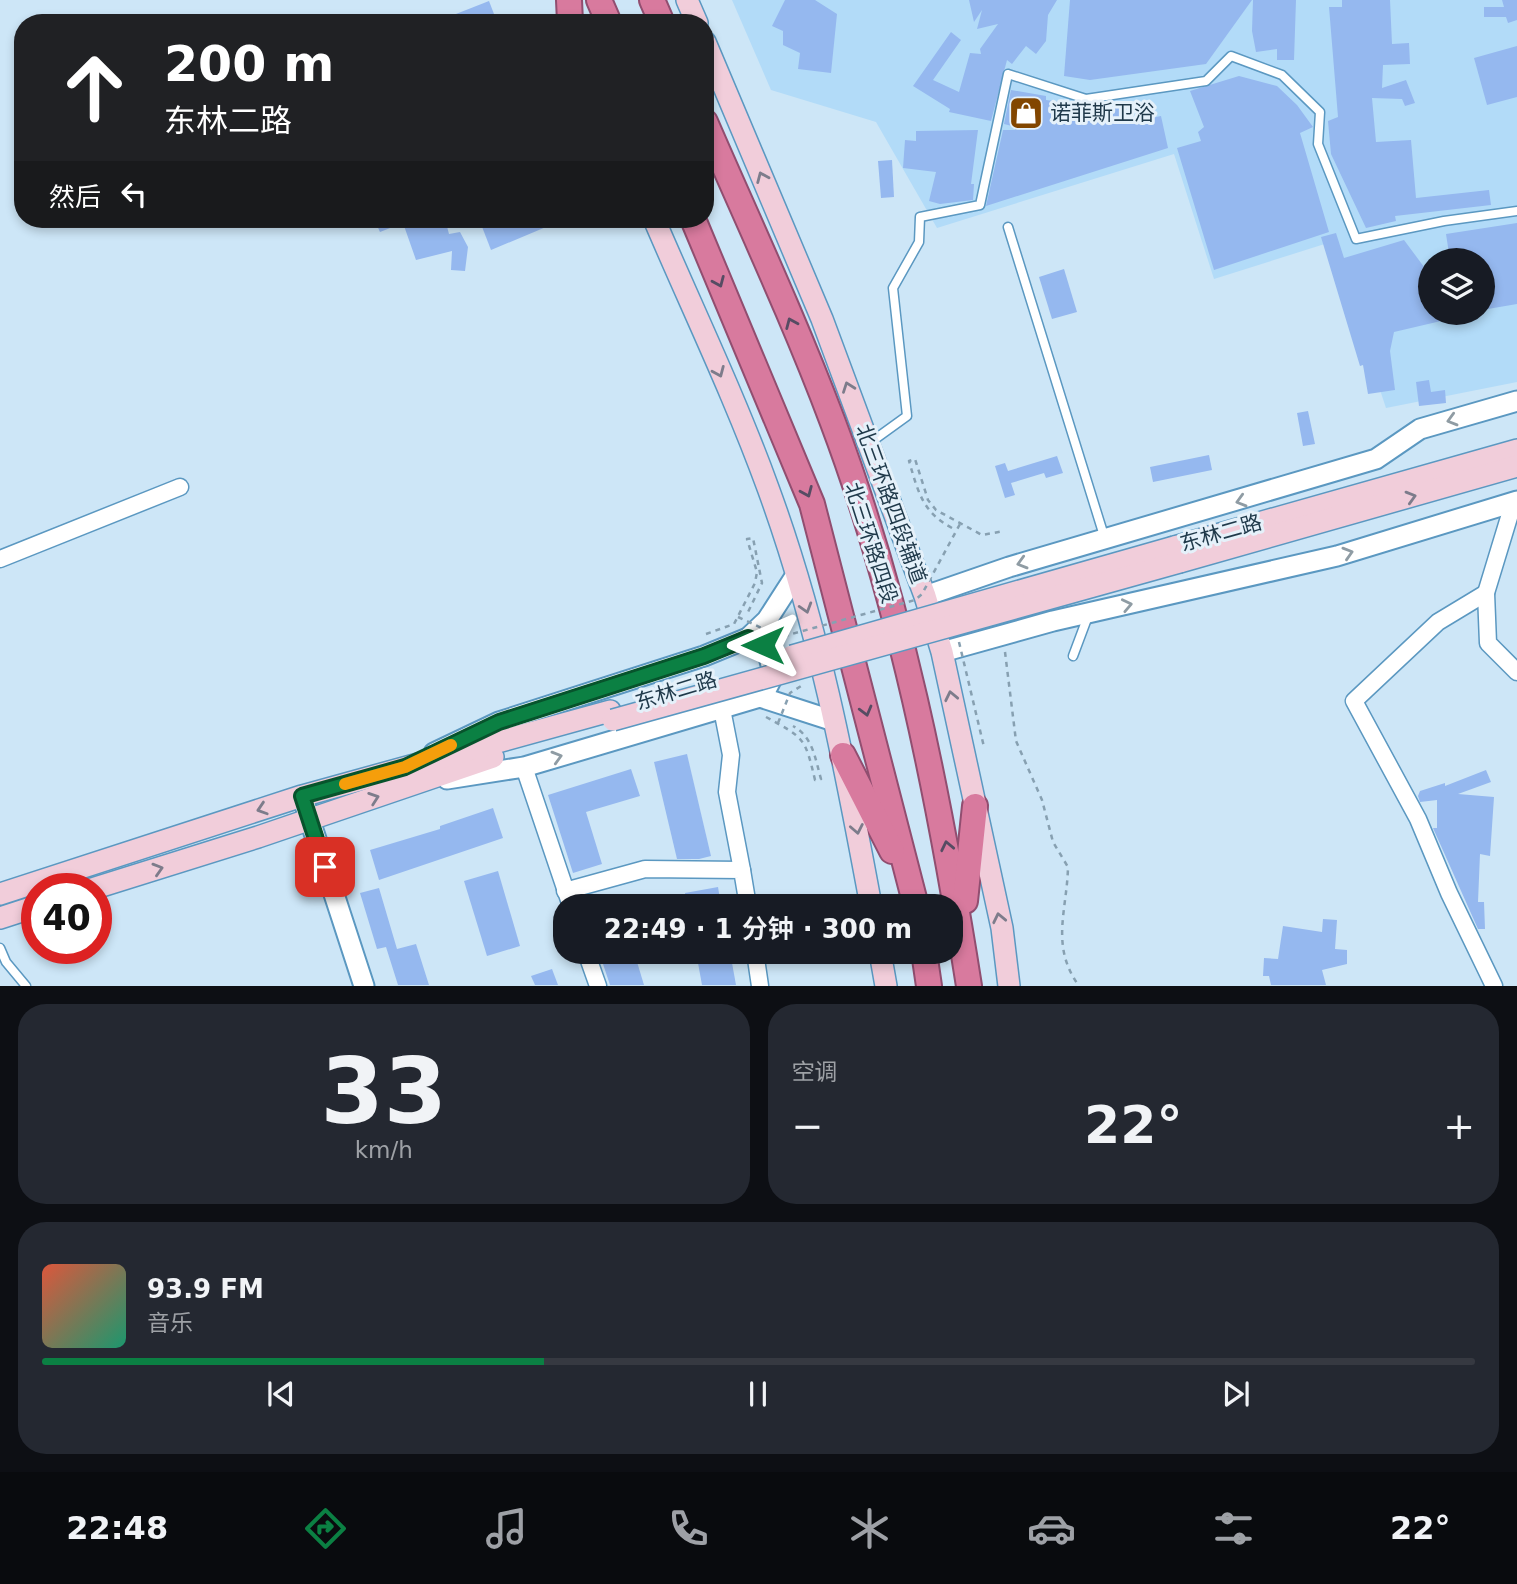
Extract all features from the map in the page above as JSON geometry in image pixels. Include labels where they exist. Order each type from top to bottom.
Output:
[{"type":"highway","name":"北三环路四段","points":[[714,143],[832,420],[897,622],[948,850],[969,985]]},
{"type":"highway","points":[[697,228],[812,504],[913,894]]},
{"type":"highway","points":[[843,755],[912,894]]},
{"type":"highway","points":[[969,985],[965,890],[975,806]]},
{"type":"highway","points":[[926,964],[929,985]]},
{"type":"main road","name":"北三环路四段辅道","points":[[714,63],[822,319],[945,648],[975,806],[1002,928],[1009,985]]},
{"type":"main road","points":[[658,228],[768,488],[796,575],[818,650],[843,755],[869,894]]},
{"type":"main road","name":"东林二路","points":[[0,894],[302,796],[411,775],[521,747],[612,715],[1177,554],[1517,450]]},
{"type":"main road","name":"东林二路","points":[[1177,554],[1517,466]]},
{"type":"main road","name":"东林二路","points":[[112,883],[310,820],[411,775]]},
{"type":"main road","points":[[0,918],[21,911]]},
{"type":"main road","points":[[882,964],[886,985]]},
{"type":"street","points":[[925,596],[1009,566],[1376,460],[1420,429],[1517,401]]},
{"type":"street","points":[[0,559],[180,487]]},
{"type":"street","points":[[1516,501],[1486,593],[1488,643],[1517,672]]},
{"type":"street","points":[[945,648],[1337,556],[1516,501]]},
{"type":"street","points":[[411,775],[499,722],[704,656],[748,638],[767,621],[796,575]]},
{"type":"street","points":[[1486,593],[1438,622],[1354,701],[1418,819],[1449,893],[1494,985]]},
{"type":"street","points":[[748,638],[763,645],[772,667],[772,678],[761,706]]},
{"type":"street","points":[[411,775],[524,767],[722,709],[761,706],[834,722]]},
{"type":"street","points":[[722,709],[731,755],[727,792],[746,894]]},
{"type":"street","points":[[524,767],[566,894]]},
{"type":"street","points":[[302,796],[364,985]]},
{"type":"street","points":[[565,891],[645,869],[743,870]]},
{"type":"street","points":[[590,964],[598,985]]},
{"type":"street","points":[[757,964],[760,985]]},
{"type":"lane","points":[[869,444],[907,416],[893,288],[919,242],[920,217],[980,205],[1008,74],[1087,99],[1206,81],[1231,56],[1282,75],[1320,112],[1318,144],[1356,239],[1444,221],[1517,211]]},
{"type":"lane","points":[[1009,227],[1105,539]]},
{"type":"lane","points":[[1073,656],[1089,613]]},
{"type":"lane","points":[[0,948],[6,962],[26,985]]},
{"type":"path","points":[[952,528],[935,519],[922,503],[909,461],[915,459],[928,500],[936,510],[982,535],[1004,531]]},
{"type":"path","points":[[738,617],[781,637],[915,600],[922,594],[960,524]]},
{"type":"path","points":[[706,634],[729,626],[738,617],[755,583],[757,572],[747,539],[753,538],[762,583],[748,612]]},
{"type":"path","points":[[945,648],[961,641],[984,747]]},
{"type":"path","points":[[1004,645],[1016,741],[1042,800],[1053,842],[1069,867],[1061,910],[1063,944],[1068,970],[1079,985]]},
{"type":"path","points":[[778,723],[790,693],[805,685]]},
{"type":"path","points":[[761,706],[778,723],[797,734],[807,746],[815,780],[821,779],[812,745],[806,735],[780,719]]},
{"type":"shaded area","points":[[732,0],[1517,0],[1517,382],[1386,408],[1331,242],[1214,279],[1174,154],[937,228],[876,122],[771,90]]},
{"type":"building","points":[[785,0],[815,0],[837,14],[831,73],[798,69],[800,53],[783,45],[783,31],[772,26]]},
{"type":"building","points":[[969,0],[1057,0],[1048,15],[1046,41],[1036,54],[1026,46],[1012,64],[1007,60],[991,121],[949,112],[950,109],[913,86],[951,32],[961,40],[933,80],[959,92],[970,53],[981,54],[980,49],[998,24],[977,29],[982,10],[974,22]]},
{"type":"building","points":[[1070,0],[1252,0],[1206,64],[1090,80],[1064,76]]},
{"type":"building","points":[[1253,0],[1296,0],[1294,60],[1277,60],[1277,49],[1256,52],[1252,31]]},
{"type":"building","points":[[1342,0],[1390,0],[1392,44],[1409,43],[1410,64],[1383,65],[1382,88],[1406,80],[1415,103],[1405,106],[1402,99],[1372,98],[1376,142],[1411,140],[1416,198],[1489,190],[1491,205],[1395,216],[1396,221],[1366,228],[1331,154],[1328,121],[1338,117],[1329,7],[1342,7]]},
{"type":"building","points":[[1502,0],[1517,0],[1517,20],[1508,23],[1506,17],[1484,17],[1484,7],[1504,7]]},
{"type":"building","points":[[489,1],[494,14],[456,14]]},
{"type":"building","points":[[1517,46],[1517,97],[1487,105],[1474,58]]},
{"type":"building","points":[[1239,76],[1277,86],[1297,105],[1313,127],[1300,133],[1329,232],[1214,270],[1177,148],[1201,141],[1198,132],[1204,127],[1190,91]]},
{"type":"building","points":[[1011,90],[1046,96],[1046,100],[1077,104],[1076,110],[1119,104],[1122,124],[1161,116],[1168,148],[986,206],[1003,130],[1015,130],[1016,127],[1004,124]]},
{"type":"building","points":[[978,130],[971,184],[974,184],[973,200],[940,204],[929,201],[936,172],[903,168],[905,140],[916,141],[916,131]]},
{"type":"building","points":[[892,160],[894,197],[881,198],[878,161]]},
{"type":"building","points":[[1517,223],[1517,304],[1495,308],[1495,248],[1448,248],[1446,234]]},
{"type":"building","points":[[405,228],[447,228],[449,234],[460,232],[468,247],[465,271],[451,270],[452,251],[416,260]]},
{"type":"building","points":[[482,228],[544,228],[491,250]]},
{"type":"building","points":[[1336,233],[1344,258],[1404,240],[1418,259],[1418,325],[1424,325],[1394,332],[1390,351],[1395,390],[1368,394],[1363,365],[1360,366],[1321,237]]},
{"type":"building","points":[[1064,269],[1077,312],[1052,319],[1039,277]]},
{"type":"building","points":[[1429,380],[1431,392],[1445,390],[1446,403],[1419,406],[1416,382]]},
{"type":"building","points":[[1308,411],[1315,444],[1303,446],[1297,413]]},
{"type":"building","points":[[1209,455],[1212,470],[1153,482],[1150,467]]},
{"type":"building","points":[[1057,456],[1063,473],[1046,478],[1044,473],[1011,483],[1015,495],[1005,498],[995,466],[1005,463],[1008,471]]},
{"type":"building","points":[[687,754],[711,856],[699,859],[677,859],[654,762]]},
{"type":"building","points":[[631,769],[640,796],[586,812],[602,864],[573,873],[548,795]]},
{"type":"building","points":[[1486,770],[1491,782],[1458,794],[1494,797],[1490,856],[1480,854],[1478,902],[1484,902],[1485,929],[1478,929],[1433,828],[1437,828],[1437,800],[1420,802],[1418,796],[1420,791],[1445,783],[1445,786]]},
{"type":"building","points":[[493,808],[503,838],[379,880],[370,850],[440,829],[440,826]]},
{"type":"building","points":[[498,871],[520,946],[487,956],[464,881]]},
{"type":"building","points":[[718,887],[719,894],[685,894]]},
{"type":"building","points":[[379,888],[397,949],[416,944],[429,985],[398,985],[386,947],[377,949],[360,893]]},
{"type":"building","points":[[1323,919],[1337,920],[1335,949],[1347,950],[1347,964],[1322,970],[1326,985],[1271,985],[1269,976],[1263,976],[1264,958],[1278,959],[1283,926],[1322,932]]},
{"type":"building","points":[[603,964],[638,964],[644,985],[610,985]]},
{"type":"building","points":[[698,964],[732,964],[736,985],[702,985]]},
{"type":"building","points":[[552,969],[558,985],[535,985],[531,976]]},
{"type":"slow traffic","points":[[345,784],[405,767],[451,745]]},
{"type":"place","name":"诺菲斯卫浴","points":[[1026,113]]},
{"type":"route","points":[[325,867],[302,796],[405,767],[499,722],[704,656],[748,638],[763,645]]}]
